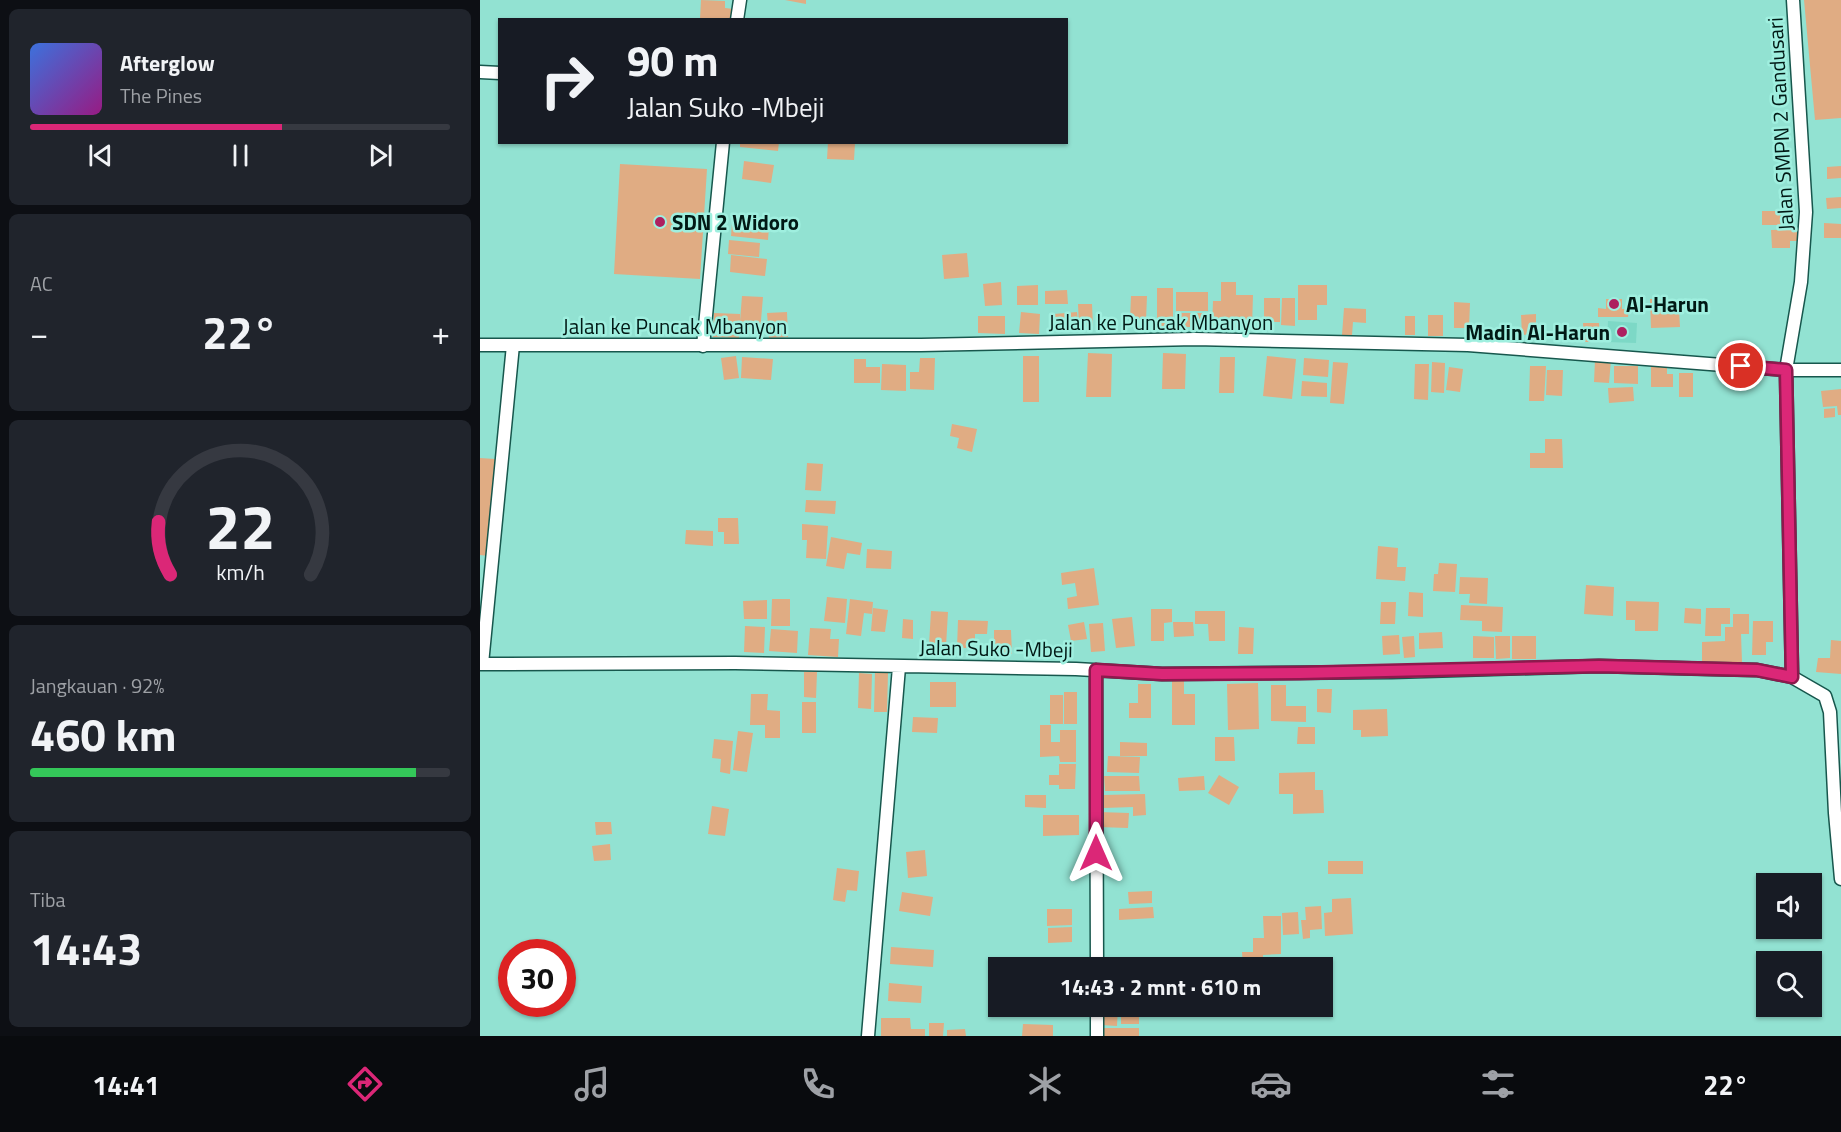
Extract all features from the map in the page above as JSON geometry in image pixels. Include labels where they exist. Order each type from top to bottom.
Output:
[{"type":"street","points":[[737,18],[740,0]]},
{"type":"street","name":"Jalan SMPN 2 Gandusari","points":[[1792,677],[1786,370],[1801,282],[1806,212],[1794,0]]},
{"type":"street","points":[[480,72],[498,73]]},
{"type":"street","points":[[703,346],[723,144]]},
{"type":"street","name":"Jalan ke Puncak Mbanyon","points":[[480,345],[921,345],[1195,339],[1456,345],[1786,370],[1841,370]]},
{"type":"street","points":[[481,664],[513,345]]},
{"type":"street","name":"Jalan Suko -Mbeji","points":[[481,664],[735,663],[1096,670],[1162,674],[1392,672],[1599,666],[1757,670],[1792,677],[1825,696],[1830,712],[1835,824],[1841,879]]},
{"type":"street","points":[[868,1036],[899,667]]},
{"type":"street","points":[[1096,670],[1097,957]]},
{"type":"street","points":[[1097,1017],[1097,1036]]},
{"type":"shaded area","name":"Madin Al-Harun","points":[[1608,321],[1637,323],[1636,343],[1607,342]]},
{"type":"building","points":[[701,0],[725,1],[725,8],[734,9],[734,18],[700,18]]},
{"type":"building","points":[[785,0],[806,0],[806,4]]},
{"type":"building","points":[[1804,0],[1841,0],[1841,118],[1815,120]]},
{"type":"building","points":[[740,144],[779,144],[778,151],[740,147]]},
{"type":"building","points":[[828,144],[855,144],[854,160],[827,159]]},
{"type":"building","points":[[744,161],[774,165],[771,183],[742,179]]},
{"type":"building","name":"SDN 2 Widoro","points":[[620,164],[707,169],[700,279],[614,274]]},
{"type":"building","points":[[1841,166],[1841,178],[1827,179],[1827,167]]},
{"type":"building","points":[[1841,197],[1841,208],[1827,209],[1826,198]]},
{"type":"building","points":[[1762,211],[1795,211],[1794,225],[1762,225]]},
{"type":"building","points":[[732,223],[769,226],[768,240],[731,236]]},
{"type":"building","points":[[1824,223],[1841,224],[1841,238],[1824,238]]},
{"type":"building","points":[[1801,229],[1802,241],[1790,241],[1790,248],[1772,248],[1771,230]]},
{"type":"building","points":[[729,240],[760,243],[759,257],[728,254]]},
{"type":"building","points":[[967,253],[969,277],[944,279],[942,255]]},
{"type":"building","points":[[731,255],[767,259],[765,276],[730,272]]},
{"type":"building","points":[[1001,282],[1002,305],[985,306],[983,284]]},
{"type":"building","points":[[1221,282],[1236,282],[1236,295],[1253,295],[1252,328],[1212,328],[1213,301],[1221,301]]},
{"type":"building","points":[[1038,285],[1038,305],[1017,305],[1017,286]]},
{"type":"building","points":[[1298,285],[1327,285],[1327,305],[1317,305],[1317,320],[1298,320]]},
{"type":"building","points":[[1157,288],[1173,288],[1173,326],[1157,326]]},
{"type":"building","points":[[1067,290],[1068,304],[1045,304],[1045,291]]},
{"type":"building","points":[[1176,292],[1208,292],[1208,311],[1176,311]]},
{"type":"building","points":[[742,296],[763,297],[760,332],[739,331],[739,338],[713,337],[714,313],[740,314],[740,321]]},
{"type":"building","points":[[1131,296],[1147,296],[1146,320],[1130,320]]},
{"type":"building","points":[[1264,298],[1280,298],[1280,322],[1264,322]]},
{"type":"building","points":[[1282,298],[1295,298],[1295,326],[1281,325]]},
{"type":"building","name":"Al-Harun","points":[[1606,299],[1622,299],[1622,309],[1629,309],[1628,317],[1598,317],[1598,308],[1606,309]]},
{"type":"building","points":[[1650,299],[1669,299],[1669,309],[1679,309],[1680,327],[1651,328]]},
{"type":"building","points":[[1454,302],[1470,303],[1469,328],[1454,328]]},
{"type":"building","points":[[1078,304],[1092,304],[1093,326],[1079,327]]},
{"type":"building","points":[[1344,308],[1366,309],[1366,323],[1353,322],[1352,335],[1342,335]]},
{"type":"building","points":[[787,312],[788,337],[769,338],[767,313]]},
{"type":"building","points":[[1021,312],[1040,314],[1039,334],[1019,333]]},
{"type":"building","points":[[1077,312],[1078,323],[1070,324],[1070,329],[1061,329],[1060,324],[1055,325],[1054,314]]},
{"type":"building","points":[[1180,313],[1208,313],[1208,327],[1180,327]]},
{"type":"building","points":[[1536,314],[1536,334],[1522,335],[1521,315]]},
{"type":"building","points":[[1428,315],[1443,315],[1443,336],[1428,336]]},
{"type":"building","points":[[978,316],[1005,316],[1005,334],[978,333]]},
{"type":"building","points":[[1405,316],[1415,316],[1415,335],[1405,335]]},
{"type":"building","points":[[1583,323],[1599,323],[1600,342],[1584,342]]},
{"type":"building","points":[[1088,353],[1112,354],[1111,397],[1086,397]]},
{"type":"building","points":[[1163,353],[1186,354],[1185,389],[1162,389]]},
{"type":"building","points":[[736,356],[739,378],[724,380],[721,358]]},
{"type":"building","points":[[1023,356],[1039,356],[1039,402],[1023,402]]},
{"type":"building","points":[[1267,356],[1296,359],[1292,399],[1263,396]]},
{"type":"building","points":[[742,357],[773,359],[771,380],[741,378]]},
{"type":"building","points":[[1220,357],[1235,357],[1234,393],[1219,393]]},
{"type":"building","points":[[920,358],[935,358],[934,390],[910,389],[910,372],[919,372]]},
{"type":"building","points":[[1304,358],[1329,360],[1328,377],[1303,375]]},
{"type":"building","points":[[854,359],[866,359],[866,367],[880,367],[880,383],[854,383]]},
{"type":"building","points":[[1595,360],[1611,360],[1609,383],[1594,382]]},
{"type":"building","points":[[1333,362],[1348,363],[1344,404],[1330,403]]},
{"type":"building","points":[[1432,362],[1445,363],[1444,393],[1431,392]]},
{"type":"building","points":[[882,364],[906,365],[906,391],[881,390]]},
{"type":"building","points":[[1415,364],[1429,364],[1428,400],[1414,399]]},
{"type":"building","points":[[1530,366],[1546,366],[1544,401],[1529,401]]},
{"type":"building","points":[[1614,366],[1638,366],[1638,384],[1614,383]]},
{"type":"building","points":[[1651,366],[1667,366],[1667,374],[1673,374],[1673,387],[1651,387]]},
{"type":"building","points":[[1449,367],[1463,369],[1460,392],[1446,390]]},
{"type":"building","points":[[1547,370],[1563,370],[1562,396],[1546,395]]},
{"type":"building","points":[[1679,373],[1693,373],[1693,397],[1679,397]]},
{"type":"building","points":[[1302,381],[1327,383],[1327,397],[1301,396]]},
{"type":"building","points":[[1633,387],[1634,401],[1609,403],[1608,388]]},
{"type":"building","points":[[1841,389],[1841,415],[1838,415],[1837,406],[1823,407],[1821,391]]},
{"type":"building","points":[[1835,408],[1835,417],[1824,418],[1824,409]]},
{"type":"building","points":[[952,424],[977,429],[972,452],[957,448],[959,438],[950,436]]},
{"type":"building","points":[[1545,439],[1562,439],[1563,468],[1530,468],[1530,453],[1545,453]]},
{"type":"building","points":[[480,458],[495,459],[488,556],[480,555]]},
{"type":"building","points":[[807,463],[823,464],[821,491],[805,490]]},
{"type":"building","points":[[806,500],[836,501],[835,514],[805,512]]},
{"type":"building","points":[[718,518],[738,518],[739,544],[724,544],[724,532],[718,532]]},
{"type":"building","points":[[802,524],[828,526],[826,559],[806,558],[807,540],[802,540]]},
{"type":"building","points":[[686,530],[713,531],[713,546],[685,544]]},
{"type":"building","points":[[831,537],[862,543],[860,555],[847,553],[844,569],[826,566]]},
{"type":"building","points":[[1378,546],[1398,548],[1397,567],[1406,567],[1405,581],[1376,579]]},
{"type":"building","points":[[867,549],[892,551],[891,569],[866,568]]},
{"type":"building","points":[[1439,563],[1457,564],[1455,592],[1433,591],[1434,574],[1438,574]]},
{"type":"building","points":[[1094,568],[1099,605],[1068,609],[1067,598],[1077,596],[1075,583],[1062,585],[1061,573]]},
{"type":"building","points":[[1460,577],[1488,578],[1487,604],[1469,603],[1470,594],[1459,594]]},
{"type":"building","points":[[1586,585],[1614,587],[1613,616],[1584,614]]},
{"type":"building","points":[[1409,592],[1423,593],[1423,617],[1408,616]]},
{"type":"building","points":[[827,597],[847,599],[845,623],[824,621]]},
{"type":"building","points":[[772,599],[790,599],[790,626],[771,626]]},
{"type":"building","points":[[850,599],[873,602],[872,614],[864,613],[861,636],[846,634]]},
{"type":"building","points":[[767,600],[767,619],[744,619],[743,601]]},
{"type":"building","points":[[1626,601],[1659,602],[1658,631],[1635,631],[1635,620],[1626,620]]},
{"type":"building","points":[[1381,602],[1396,602],[1395,624],[1380,624]]},
{"type":"building","points":[[1461,605],[1503,607],[1502,632],[1482,631],[1482,621],[1460,620]]},
{"type":"building","points":[[873,608],[888,610],[885,632],[871,631]]},
{"type":"building","points":[[1685,608],[1701,609],[1701,624],[1684,623]]},
{"type":"building","points":[[1706,608],[1730,608],[1730,624],[1721,624],[1721,636],[1705,636]]},
{"type":"building","points":[[1151,609],[1172,609],[1172,622],[1164,623],[1164,641],[1151,641]]},
{"type":"building","points":[[931,611],[948,612],[946,646],[929,645]]},
{"type":"building","points":[[1195,611],[1225,611],[1225,641],[1209,641],[1208,624],[1195,624]]},
{"type":"building","points":[[1733,614],[1749,614],[1749,634],[1741,634],[1742,662],[1702,663],[1702,642],[1725,641],[1725,627],[1733,627]]},
{"type":"building","points":[[1132,617],[1135,646],[1116,648],[1112,619]]},
{"type":"building","points":[[903,619],[913,620],[913,639],[902,638]]},
{"type":"building","points":[[958,620],[988,621],[987,634],[975,634],[975,648],[957,648]]},
{"type":"building","points":[[1753,621],[1773,621],[1773,642],[1766,642],[1766,655],[1752,655]]},
{"type":"building","points":[[1084,622],[1087,639],[1071,641],[1068,625]]},
{"type":"building","points":[[1173,622],[1193,622],[1194,636],[1174,637]]},
{"type":"building","points":[[1103,623],[1105,651],[1091,652],[1089,624]]},
{"type":"building","points":[[745,626],[765,627],[764,653],[744,652]]},
{"type":"building","points":[[1239,627],[1254,628],[1253,654],[1238,654]]},
{"type":"building","points":[[810,628],[831,629],[830,639],[839,639],[838,657],[808,655]]},
{"type":"building","points":[[771,629],[798,631],[797,653],[769,651]]},
{"type":"building","points":[[994,630],[1011,630],[1012,654],[994,654]]},
{"type":"building","points":[[1442,632],[1443,648],[1419,649],[1419,633]]},
{"type":"building","points":[[1399,635],[1400,654],[1383,655],[1382,636]]},
{"type":"building","points":[[1414,636],[1415,657],[1404,658],[1402,637]]},
{"type":"building","points":[[1473,636],[1494,637],[1494,658],[1473,658]]},
{"type":"building","points":[[1495,636],[1510,636],[1510,658],[1496,659]]},
{"type":"building","points":[[1512,636],[1536,636],[1536,659],[1512,659]]},
{"type":"building","points":[[1831,640],[1841,641],[1841,674],[1816,672],[1818,658],[1830,658]]},
{"type":"building","points":[[804,672],[817,672],[816,698],[804,697]]},
{"type":"building","points":[[875,672],[888,673],[887,712],[874,712]]},
{"type":"building","points":[[859,673],[872,674],[871,709],[858,708]]},
{"type":"building","points":[[1172,677],[1184,677],[1184,694],[1195,694],[1195,725],[1172,725]]},
{"type":"building","points":[[930,682],[956,682],[956,707],[930,707]]},
{"type":"building","points":[[1258,683],[1259,729],[1228,730],[1227,684]]},
{"type":"building","points":[[1138,684],[1151,684],[1151,718],[1129,718],[1129,703],[1138,703]]},
{"type":"building","points":[[1271,685],[1286,685],[1286,706],[1306,706],[1306,722],[1271,721]]},
{"type":"building","points":[[1317,689],[1332,689],[1331,713],[1317,712]]},
{"type":"building","points":[[1064,692],[1077,692],[1077,724],[1064,724]]},
{"type":"building","points":[[751,694],[768,694],[767,710],[780,711],[780,738],[765,738],[765,725],[750,725]]},
{"type":"building","points":[[1050,695],[1063,695],[1063,724],[1050,724]]},
{"type":"building","points":[[802,702],[816,702],[816,733],[802,733]]},
{"type":"building","points":[[1387,709],[1388,736],[1361,737],[1361,730],[1353,730],[1353,710]]},
{"type":"building","points":[[913,717],[938,718],[937,733],[912,732]]},
{"type":"building","points":[[1040,725],[1051,725],[1051,742],[1060,742],[1060,730],[1076,730],[1076,762],[1060,762],[1059,756],[1040,757]]},
{"type":"building","points":[[1298,727],[1315,727],[1315,744],[1297,744]]},
{"type":"building","points":[[738,731],[753,733],[747,772],[733,770]]},
{"type":"building","points":[[1215,737],[1234,737],[1235,761],[1215,761]]},
{"type":"building","points":[[714,739],[733,741],[730,774],[720,772],[721,759],[712,758]]},
{"type":"building","points":[[1120,742],[1147,743],[1147,756],[1120,756]]},
{"type":"building","points":[[1108,756],[1140,757],[1139,773],[1107,772]]},
{"type":"building","points":[[1059,764],[1076,764],[1075,789],[1059,789],[1059,785],[1049,785],[1049,775],[1059,775]]},
{"type":"building","points":[[1315,772],[1315,790],[1323,790],[1324,813],[1293,814],[1293,794],[1279,794],[1279,773]]},
{"type":"building","points":[[1219,775],[1239,787],[1229,805],[1208,793]]},
{"type":"building","points":[[1104,776],[1139,776],[1140,791],[1105,791]]},
{"type":"building","points":[[1204,776],[1205,790],[1179,791],[1178,778]]},
{"type":"building","points":[[1145,794],[1146,815],[1133,816],[1133,807],[1104,808],[1104,795]]},
{"type":"building","points":[[1025,795],[1046,795],[1046,808],[1025,807]]},
{"type":"building","points":[[712,806],[729,809],[725,836],[708,834]]},
{"type":"building","points":[[1099,812],[1129,813],[1128,828],[1098,827]]},
{"type":"building","points":[[1043,815],[1079,815],[1079,835],[1043,836]]},
{"type":"building","points":[[595,822],[611,822],[612,834],[596,835]]},
{"type":"building","points":[[610,844],[611,860],[594,861],[592,846]]},
{"type":"building","points":[[925,850],[927,876],[908,878],[906,852]]},
{"type":"building","points":[[1328,861],[1363,861],[1363,874],[1328,874]]},
{"type":"building","points":[[837,868],[859,871],[857,891],[847,890],[845,902],[833,900]]},
{"type":"building","points":[[1152,891],[1152,903],[1129,904],[1128,892]]},
{"type":"building","points":[[902,892],[933,897],[930,916],[899,911]]},
{"type":"building","points":[[1351,898],[1353,934],[1325,936],[1324,913],[1332,912],[1332,899]]},
{"type":"building","points":[[1321,906],[1322,929],[1310,930],[1310,938],[1303,939],[1301,920],[1306,920],[1305,907]]},
{"type":"building","points":[[1153,907],[1154,918],[1119,920],[1119,909]]},
{"type":"building","points":[[1047,909],[1072,909],[1072,925],[1047,926]]},
{"type":"building","points":[[1298,912],[1299,934],[1283,935],[1282,913]]},
{"type":"building","points":[[1263,916],[1281,916],[1281,954],[1242,957],[1242,952],[1253,952],[1253,938],[1264,938]]},
{"type":"building","points":[[1072,927],[1072,942],[1048,943],[1048,928]]},
{"type":"building","points":[[891,947],[934,950],[933,967],[890,964]]},
{"type":"building","points":[[889,983],[922,986],[921,1003],[888,1001]]},
{"type":"building","points":[[1101,1017],[1117,1017],[1117,1026],[1101,1025]]},
{"type":"building","points":[[1121,1017],[1139,1017],[1139,1024],[1121,1024]]},
{"type":"building","points":[[881,1018],[910,1018],[911,1029],[925,1029],[925,1036],[881,1036]]},
{"type":"building","points":[[929,1023],[944,1023],[943,1036],[929,1036]]},
{"type":"building","points":[[1023,1024],[1053,1025],[1053,1036],[1022,1036]]},
{"type":"building","points":[[1102,1028],[1139,1028],[1139,1036],[1102,1036]]},
{"type":"building","points":[[965,1029],[966,1036],[947,1036],[947,1030]]},
{"type":"place","name":"SDN 2 Widoro","points":[[660,222]]},
{"type":"place","name":"Al-Harun","points":[[1614,304]]},
{"type":"place","name":"Madin Al-Harun","points":[[1622,332]]},
{"type":"route","points":[[1096,853],[1096,670],[1162,674],[1300,673],[1599,666],[1757,670],[1792,677],[1786,370],[1741,366]]}]
